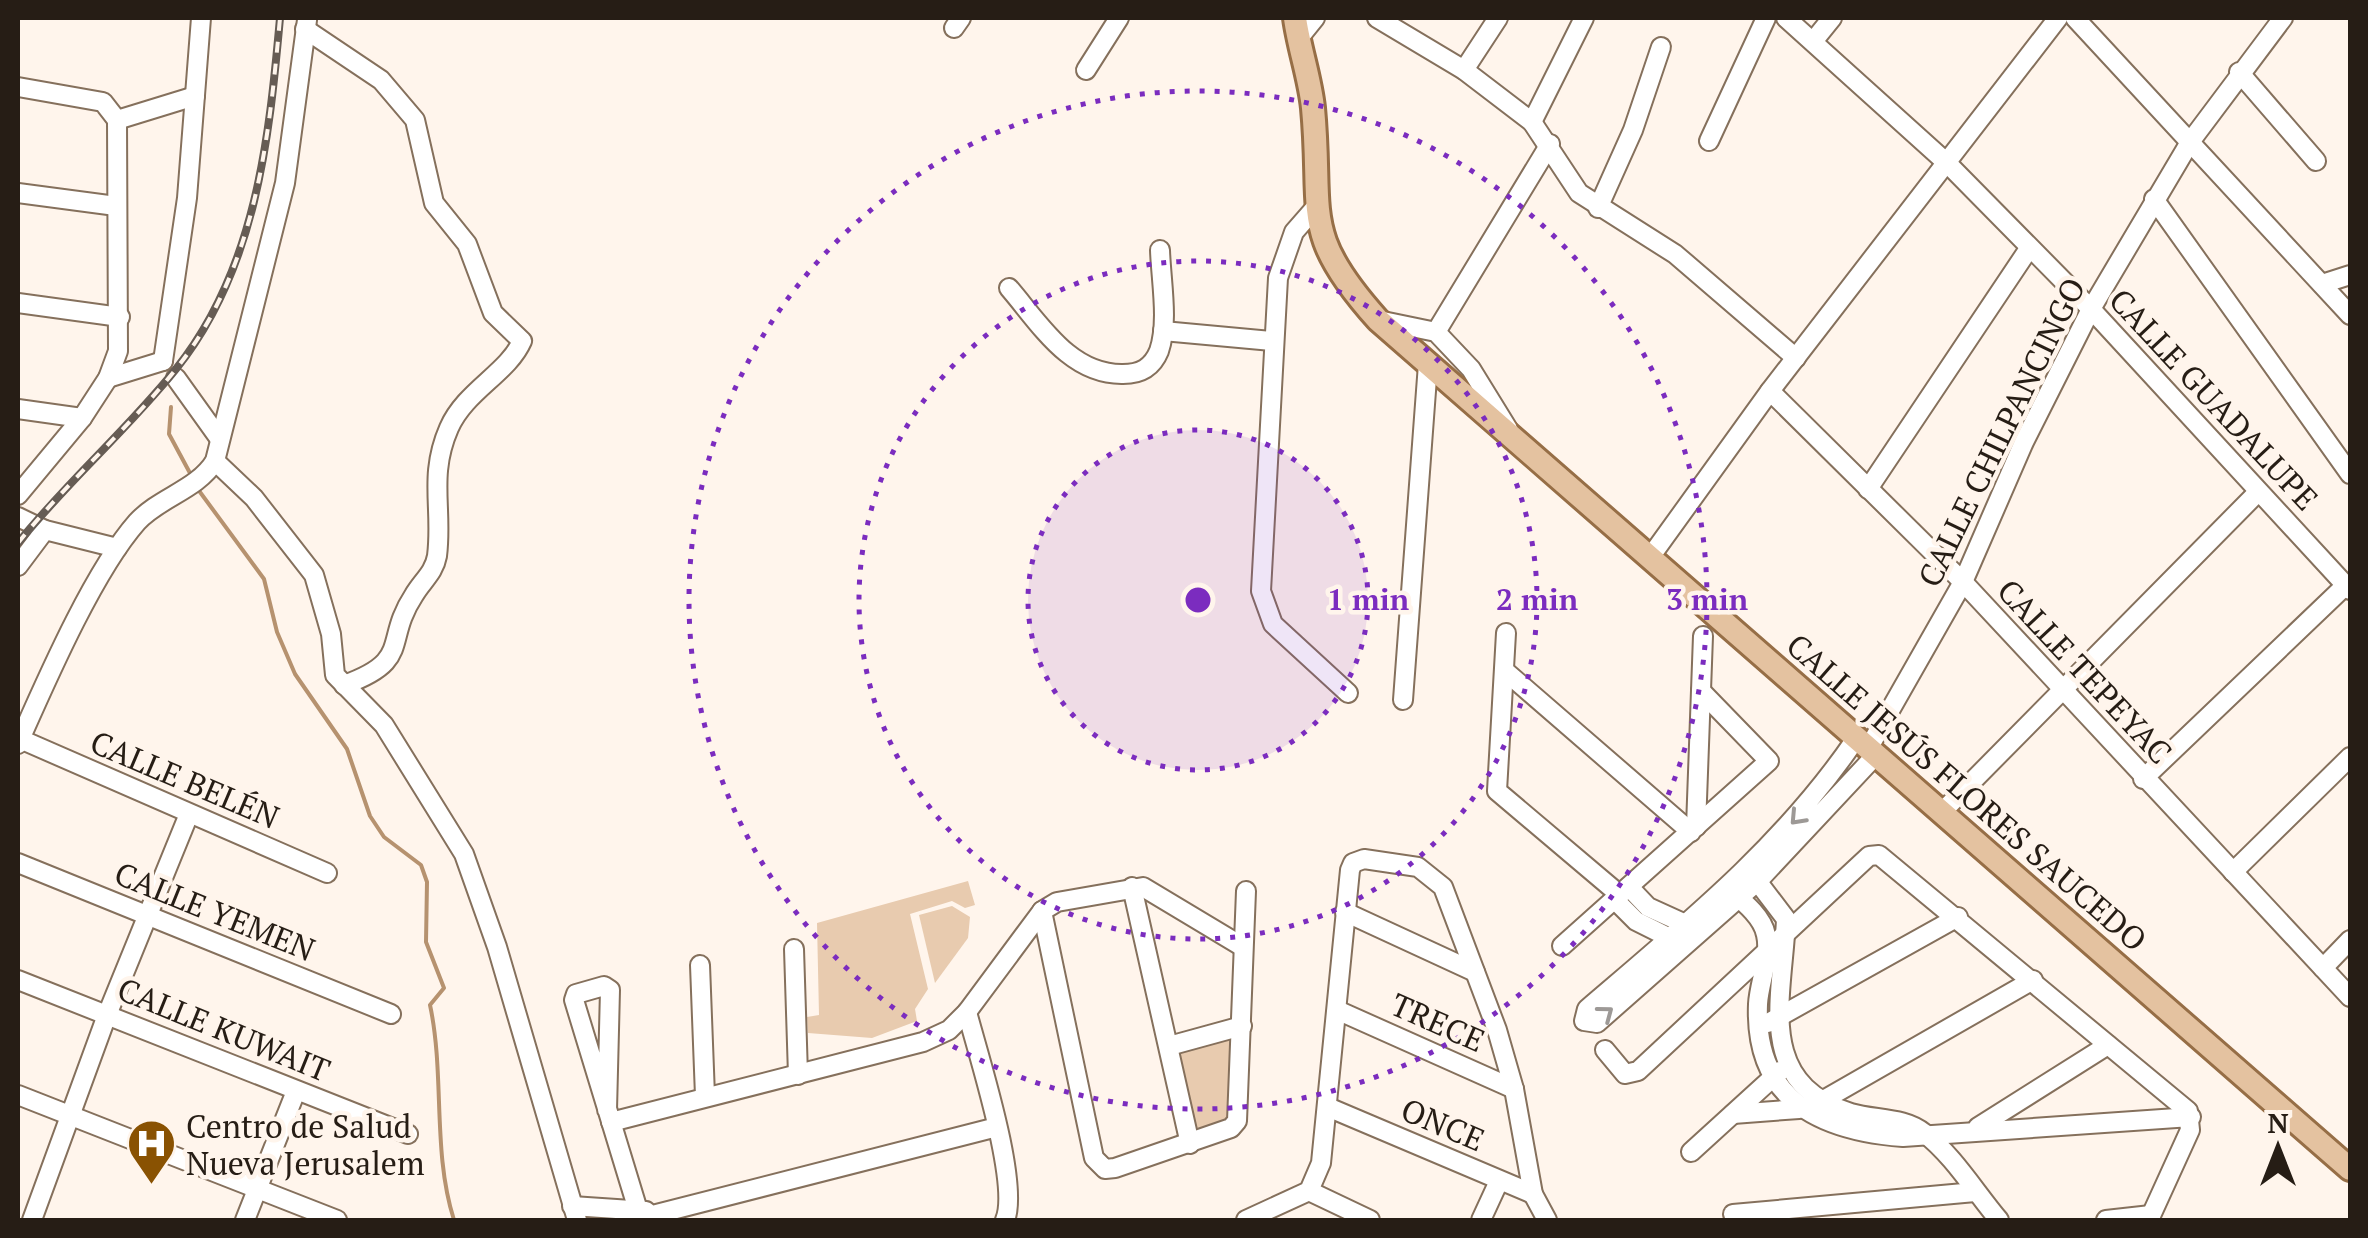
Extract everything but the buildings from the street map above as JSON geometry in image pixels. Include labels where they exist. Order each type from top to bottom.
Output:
[{"type":"main road","name":"CALLE JESÚS FLORES SAUCEDO","points":[[1296,28],[1312,105],[1315,208],[1330,260],[1378,320],[2350,1169]]},
{"type":"street","points":[[201,18],[169,370],[218,438]]},
{"type":"street","points":[[1086,70],[1119,18]]},
{"type":"street","points":[[1296,28],[1315,18]]},
{"type":"street","points":[[1377,18],[1464,70],[1532,122],[1550,144],[1566,176],[1598,208],[1675,254],[1796,358]]},
{"type":"street","points":[[1464,70],[1498,18]]},
{"type":"street","points":[[1532,122],[1584,18]]},
{"type":"street","points":[[1708,141],[1766,18]]},
{"type":"street","name":"CALLE GUADALUPE","points":[[1786,18],[1815,39],[1948,164],[2028,250],[2091,309],[2348,587]]},
{"type":"street","points":[[1815,39],[1832,18]]},
{"type":"street","points":[[1651,556],[1770,391],[2058,18]]},
{"type":"street","points":[[2075,18],[2350,315]]},
{"type":"street","name":"CALLE CHILPANCINGO","points":[[1866,748],[1963,582],[2024,442],[2091,309],[2190,142],[2283,18]]},
{"type":"street","points":[[19,742],[118,548],[147,512],[209,469],[285,183],[306,24],[381,80],[415,120],[430,193],[467,244],[493,314],[522,341],[460,407],[450,425],[434,475],[433,570],[412,596],[396,647],[378,670],[344,685]]},
{"type":"street","points":[[1598,208],[1634,130],[1661,47]]},
{"type":"street","points":[[2239,72],[2316,161]]},
{"type":"street","points":[[18,87],[103,102],[116,120],[120,318],[118,351],[108,378],[82,418],[18,495]]},
{"type":"street","points":[[116,120],[195,96]]},
{"type":"street","points":[[1436,332],[1550,144]]},
{"type":"street","points":[[18,193],[116,206]]},
{"type":"street","points":[[2154,199],[2350,474]]},
{"type":"street","points":[[1315,208],[1294,232],[1284,254],[1272,341],[1260,591],[1273,624],[1348,693]]},
{"type":"street","points":[[1010,288],[1064,351],[1096,371],[1131,374],[1146,370],[1160,348],[1160,250]]},
{"type":"street","points":[[1868,489],[2028,250]]},
{"type":"street","points":[[2322,284],[2350,275]]},
{"type":"street","points":[[18,303],[120,318]]},
{"type":"street","points":[[1378,320],[1436,332],[1479,380],[1513,439]]},
{"type":"street","points":[[1162,330],[1272,341]]},
{"type":"street","points":[[1403,700],[1428,364]]},
{"type":"street","points":[[108,378],[169,370]]},
{"type":"street","name":"CALLE TEPEYAC","points":[[1770,391],[1963,582],[2350,996]]},
{"type":"street","points":[[18,409],[82,418]]},
{"type":"street","points":[[209,469],[254,498],[314,575],[331,634],[334,670],[384,725],[464,854],[497,948],[575,1213],[641,1216],[996,1127]]},
{"type":"street","points":[[1941,813],[2258,492]]},
{"type":"street","points":[[18,517],[45,530],[118,548]]},
{"type":"street","points":[[18,566],[45,530]]},
{"type":"street","points":[[2144,779],[2348,587]]},
{"type":"street","points":[[1506,633],[1499,795],[1621,894],[1694,928]]},
{"type":"street","points":[[1693,830],[1702,636]]},
{"type":"street","points":[[1505,671],[1693,830]]},
{"type":"street","points":[[1562,946],[1769,761],[1701,692]]},
{"type":"street","name":"CALLE BELÉN","points":[[19,742],[327,872]]},
{"type":"street","points":[[1753,875],[1817,796],[1866,748]]},
{"type":"street","points":[[1678,941],[1596,1023],[1584,1021],[1587,1009],[1678,941],[1753,875],[1866,748]]},
{"type":"street","points":[[2233,872],[2350,757]]},
{"type":"street","points":[[32,1217],[106,1015],[189,814]]},
{"type":"street","points":[[1605,1050],[1625,1074],[1638,1071],[1874,854],[1958,917],[2192,1117]]},
{"type":"street","points":[[1246,1220],[1309,1191],[1321,1163],[1330,1108],[1350,870],[1358,860],[1428,871],[1443,887],[1514,1089],[1533,1194],[1547,1220]]},
{"type":"street","name":"CALLE YEMEN","points":[[18,863],[391,1014]]},
{"type":"street","points":[[1753,875],[1786,919],[1767,1023]]},
{"type":"street","points":[[1132,886],[1190,1144]]},
{"type":"street","points":[[609,1116],[798,1076],[924,1042],[949,1030],[968,1012],[1042,911],[1057,902],[1132,886],[1155,892],[1243,947]]},
{"type":"street","points":[[1042,911],[1094,1158],[1098,1166],[1114,1168],[1235,1126],[1246,891]]},
{"type":"street","points":[[1621,894],[1636,921],[1678,941]]},
{"type":"street","points":[[1733,894],[1766,935],[1767,1023],[1781,1070],[1800,1109],[1855,1134],[1903,1138],[1924,1132],[2192,1117]]},
{"type":"street","points":[[1345,912],[1476,972]]},
{"type":"street","points":[[1767,1023],[1958,917]]},
{"type":"street","points":[[2324,968],[2350,940]]},
{"type":"street","points":[[794,949],[798,1076]]},
{"type":"street","points":[[700,964],[705,1096]]},
{"type":"street","name":"CALLE KUWAIT","points":[[18,980],[408,1134]]},
{"type":"street","points":[[1733,1114],[1800,1109],[1820,1102],[2033,980]]},
{"type":"street","points":[[609,1116],[610,990],[604,986],[576,994],[574,1000],[609,1116],[641,1216]]},
{"type":"street","name":"TRECE","points":[[1337,1010],[1514,1089]]},
{"type":"street","points":[[968,1012],[1009,1198],[1005,1220]]},
{"type":"street","points":[[1169,1046],[1242,1026]]},
{"type":"street","points":[[1974,1130],[2108,1045]]},
{"type":"street","points":[[1781,1070],[1820,1102],[1866,1118],[1904,1122],[1924,1132],[1999,1220]]},
{"type":"street","points":[[1691,1152],[1781,1070]]},
{"type":"street","points":[[245,1220],[296,1091]]},
{"type":"street","points":[[18,1095],[338,1220]]},
{"type":"street","name":"ONCE","points":[[1330,1108],[1533,1194]]},
{"type":"street","points":[[2106,1220],[2150,1218],[2192,1117]]},
{"type":"street","points":[[1481,1220],[1499,1181]]},
{"type":"street","points":[[1309,1191],[1370,1220]]},
{"type":"street","points":[[1733,1214],[1975,1192]]},
{"type":"shaded area","points":[[968,881],[975,905],[965,908],[952,901],[910,914],[928,989],[915,1009],[917,1021],[872,1038],[808,1033],[807,1017],[819,1015],[817,923]]},
{"type":"shaded area","points":[[952,906],[970,917],[968,938],[935,983],[919,915]]},
{"type":"shaded area","points":[[1233,1034],[1232,1121],[1196,1131],[1178,1049]]},
{"type":"waterway","points":[[171,407],[169,434],[191,475]]},
{"type":"waterway","points":[[197,488],[264,579],[277,632],[295,674],[347,749],[370,816],[384,837],[421,865],[427,882],[426,942],[444,988],[430,1005],[443,1167],[454,1220]]},
{"type":"railway","points":[[18,543],[176,369],[203,330],[224,289],[254,202],[280,18]]},
{"type":"place","name":"Centro de Salud Nueva Jerusalem","points":[[151,1186]]}]
